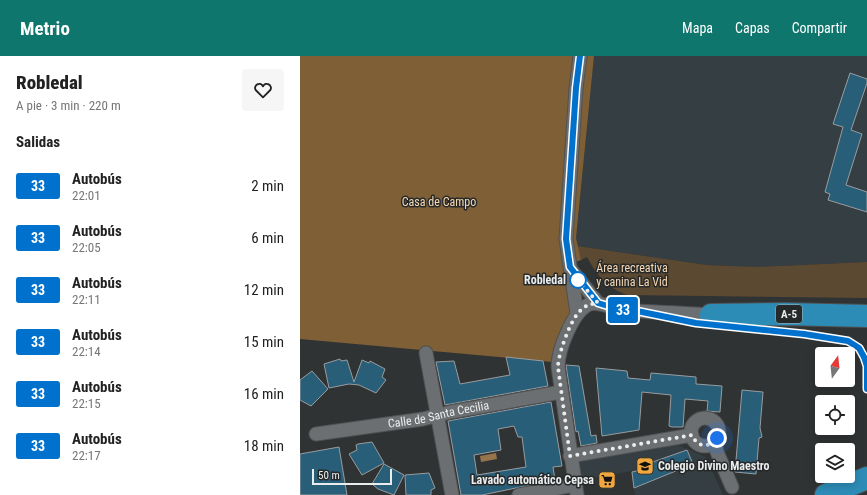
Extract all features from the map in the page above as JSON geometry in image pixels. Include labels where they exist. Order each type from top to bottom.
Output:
[{"type":"highway","name":"A-5","points":[[711,315],[779,314],[867,316]]},
{"type":"highway","points":[[826,495],[867,478]]},
{"type":"highway","points":[[860,495],[867,491]]},
{"type":"street","points":[[576,316],[566,239],[576,88],[580,56]]},
{"type":"street","points":[[570,267],[602,305]]},
{"type":"street","points":[[518,495],[576,490],[561,392],[558,358],[576,316],[589,305],[602,305],[621,310],[711,315],[759,321],[867,326]]},
{"type":"street","points":[[426,353],[452,495]]},
{"type":"street","name":"Calle de Santa Cecilia","points":[[316,434],[437,415],[561,392]]},
{"type":"street","points":[[715,442],[703,445],[696,442],[691,431],[695,422],[707,418],[718,426],[718,435],[715,442],[717,452],[732,487]]},
{"type":"street","points":[[570,456],[692,435]]},
{"type":"shaded area","points":[[594,56],[867,56],[867,262],[757,267],[707,265],[577,246],[576,238]]},
{"type":"shaded area","name":"Colegio Divino Maestro","points":[[678,445],[706,457],[723,495],[635,495],[631,471],[582,480],[579,461]]},
{"type":"shaded area","points":[[496,453],[497,459],[481,462],[480,456]]},
{"type":"green space","name":"Casa de Campo","points":[[300,56],[594,56],[576,238],[581,260],[564,267],[574,304],[553,355],[553,362],[300,339]]},
{"type":"green space","name":"Área recreativa y canina La Vid","points":[[577,246],[707,265],[757,267],[867,262],[867,298],[627,295],[608,285],[599,276],[587,257],[581,260]]},
{"type":"building","points":[[850,73],[867,79],[867,83],[851,130],[862,134],[846,185],[867,192],[867,212],[828,200],[830,194],[825,192],[843,127],[833,124]]},
{"type":"building","points":[[506,357],[543,361],[548,386],[445,405],[436,362],[454,361],[460,384],[510,375]]},
{"type":"building","points":[[340,359],[341,361],[347,360],[354,382],[362,360],[369,363],[370,361],[385,369],[382,377],[386,380],[376,393],[359,385],[349,384],[329,388],[324,364]]},
{"type":"building","points":[[566,365],[579,366],[591,436],[596,435],[597,443],[581,446],[578,431],[576,432]]},
{"type":"building","points":[[596,368],[627,371],[628,378],[650,380],[651,373],[696,377],[696,384],[722,386],[720,412],[707,411],[708,401],[685,399],[683,427],[672,427],[669,426],[671,395],[642,392],[639,430],[602,436]]},
{"type":"building","points":[[312,371],[328,389],[311,406],[300,400],[300,380]]},
{"type":"building","points":[[742,390],[763,392],[760,428],[762,437],[759,438],[756,474],[735,472]]},
{"type":"building","points":[[551,402],[562,466],[553,467],[555,480],[482,495],[461,495],[448,421]],"holes":[[[514,426],[518,437],[522,437],[526,467],[477,475],[474,455],[501,450],[498,429]]]},
{"type":"building","points":[[372,442],[384,463],[362,475],[349,454],[357,450],[356,445]]},
{"type":"building","points":[[339,447],[347,495],[300,495],[300,454]]},
{"type":"building","points":[[687,450],[693,464],[634,488],[632,472],[645,469],[644,465]]},
{"type":"building","points":[[384,464],[404,475],[394,495],[378,489],[372,484]]},
{"type":"building","points":[[429,473],[435,488],[431,490],[431,495],[406,495],[405,475]]},
{"type":"bus line","name":"33","points":[[580,56],[576,88],[566,239],[570,267],[598,303],[621,310],[637,311],[696,323],[804,334],[848,341],[859,348],[864,357],[867,366],[867,389]]},
{"type":"place","name":"Robledal","points":[[578,280]]},
{"type":"place","name":"Colegio Divino Maestro","points":[[645,466]]},
{"type":"place","name":"Lavado automático Cepsa","points":[[607,480]]},
{"type":"route","points":[[578,280],[598,303],[589,305],[577,313],[558,358],[570,456],[692,435],[696,442],[703,445],[715,442],[717,438]]}]
